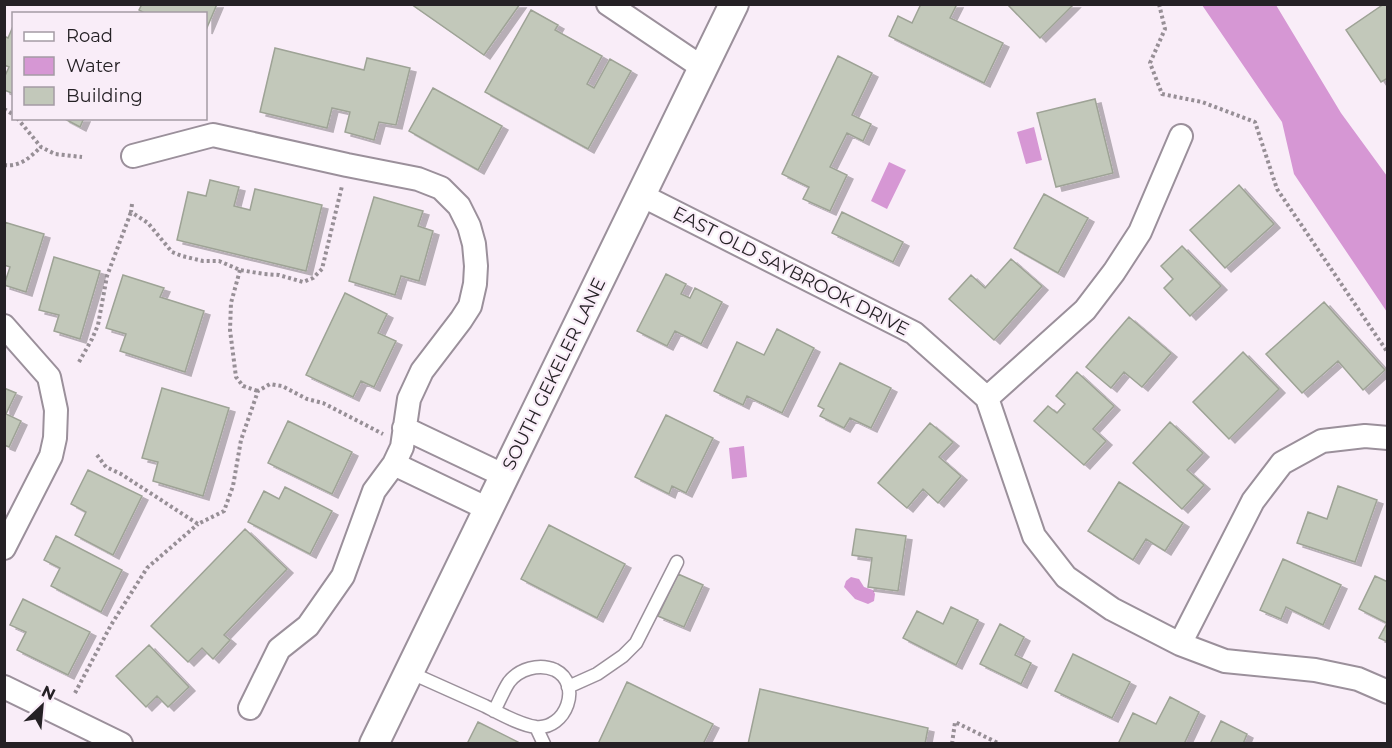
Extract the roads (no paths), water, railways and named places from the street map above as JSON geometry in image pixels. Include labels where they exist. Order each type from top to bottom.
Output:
[{"type":"street","points":[[608,4],[703,68]]},
{"type":"street","name":"SOUTH GEKELER LANE","points":[[374,744],[734,4]]},
{"type":"street","points":[[133,156],[213,135],[418,179],[441,188],[459,206],[469,226],[474,244],[476,284],[470,306],[422,371],[394,431]]},
{"type":"street","points":[[987,398],[1085,310],[1114,272],[1140,232],[1181,136]]},
{"type":"street","name":"EAST OLD SAYBROOK DRIVE","points":[[641,195],[914,333],[987,398],[1034,536],[1066,577],[1112,609],[1180,644],[1225,661],[1315,670],[1358,679],[1388,692]]},
{"type":"street","points":[[4,326],[49,377],[56,410],[55,438],[51,456],[4,548]]},
{"type":"street","points":[[250,708],[279,649],[308,626],[343,576],[374,491],[394,464],[402,447],[394,431]]},
{"type":"street","points":[[394,431],[505,476]]},
{"type":"street","points":[[1180,644],[1252,501],[1282,463],[1322,441],[1365,436],[1388,438]]},
{"type":"street","points":[[394,464],[488,509]]},
{"type":"street","points":[[4,687],[121,744]]},
{"type":"lane","points":[[568,687],[597,674],[623,656],[636,643],[677,562]]},
{"type":"lane","points":[[409,672],[494,711],[536,727],[548,725],[559,719],[567,709],[569,695],[567,680],[555,670],[540,667],[524,670],[510,682],[494,711]]},
{"type":"lane","points":[[536,727],[544,744]]},
{"type":"water","points":[[1202,5],[1276,5],[1341,113],[1387,176],[1387,312],[1294,174],[1282,122]]},
{"type":"water","points":[[1034,127],[1042,160],[1026,164],[1017,132]]},
{"type":"water","points":[[889,162],[906,170],[887,209],[871,201]]},
{"type":"water","points":[[744,446],[747,477],[732,479],[729,448]]},
{"type":"water","points":[[851,577],[859,579],[864,587],[873,590],[874,601],[868,604],[855,599],[844,587],[846,581]]}]
